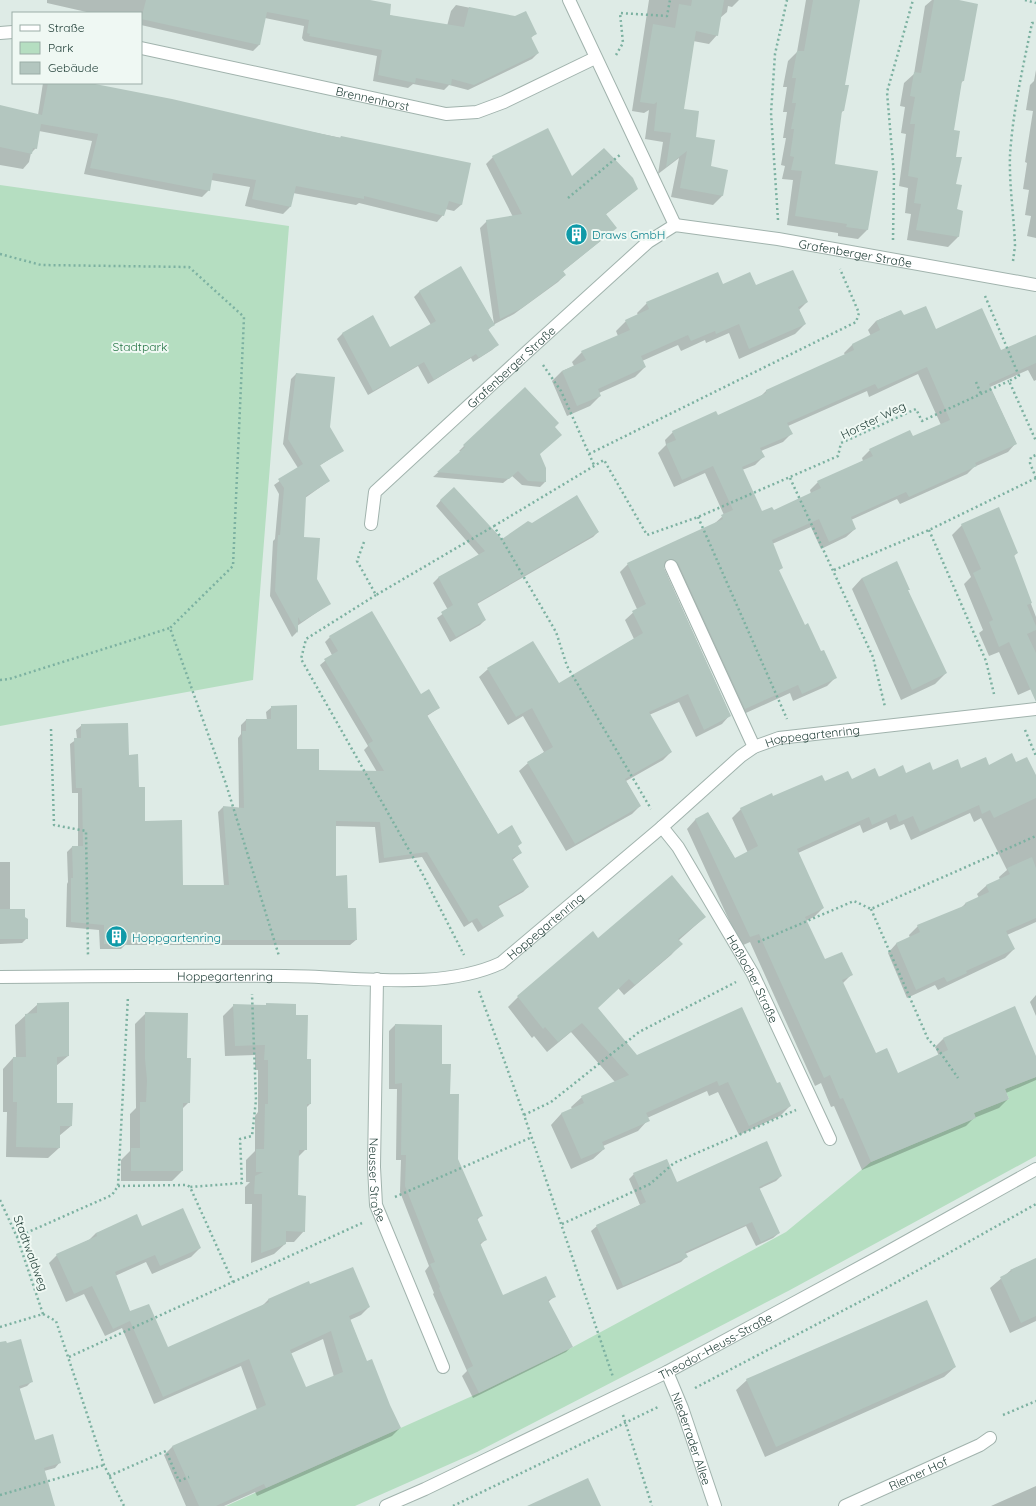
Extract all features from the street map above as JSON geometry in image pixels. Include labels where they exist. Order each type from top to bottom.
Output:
[{"type":"street","points":[[569,0],[595,58],[675,224]]},
{"type":"street","points":[[0,33],[12,32]]},
{"type":"street","name":"Brennenhorst","points":[[142,48],[446,114],[476,112],[504,102],[595,58]]},
{"type":"street","name":"Grafenberger Straße","points":[[371,524],[375,492],[648,242],[675,224],[778,239],[1036,285]]},
{"type":"street","points":[[671,566],[754,747]]},
{"type":"street","name":"Hoppegartenring","points":[[0,977],[129,975],[444,979],[473,974],[501,963],[662,827],[741,756],[754,747],[779,738],[793,736],[1036,709]]},
{"type":"street","name":"Haßlocher Straße","points":[[662,827],[678,847],[753,974],[830,1139]]},
{"type":"street","name":"Neusser Straße","points":[[377,979],[374,1167],[378,1211],[442,1367]]},
{"type":"street","name":"Theodor-Heuss-Straße","points":[[386,1506],[425,1489],[667,1372],[877,1258],[1036,1169]]},
{"type":"street","name":"Niederrader Allee","points":[[667,1372],[678,1397],[715,1506]]},
{"type":"street","name":"Riemer Hof","points":[[845,1506],[980,1445],[990,1438]]},
{"type":"path","points":[[604,76],[623,43],[620,12],[667,16],[670,0]]},
{"type":"path","points":[[778,239],[779,212],[771,113],[775,54],[787,0]]},
{"type":"path","points":[[893,260],[894,175],[887,92],[913,0]]},
{"type":"path","points":[[1026,0],[1036,3]]},
{"type":"path","points":[[1011,281],[1015,246],[1010,157],[1012,128],[1032,23],[1036,23]]},
{"type":"path","points":[[568,198],[615,158],[636,143]]},
{"type":"path","points":[[589,454],[856,322],[859,313],[842,276],[834,249]]},
{"type":"path","points":[[0,254],[41,265],[189,267],[244,317],[233,566],[170,628],[9,679],[0,680]]},
{"type":"path","points":[[975,274],[1019,376],[1009,381],[1036,441]]},
{"type":"path","points":[[528,351],[547,369],[561,391],[594,466]]},
{"type":"path","name":"Horster Weg","points":[[790,478],[838,456],[841,443],[916,409],[922,420],[1009,381]]},
{"type":"path","points":[[976,382],[980,394]]},
{"type":"path","points":[[834,570],[929,530],[1036,478],[1030,463],[1031,457],[1036,455]]},
{"type":"path","points":[[652,1506],[625,1424],[619,1396],[562,1224],[473,974],[459,943],[422,873],[301,659],[306,638],[604,460],[646,535],[698,517],[790,478],[834,570],[873,657],[889,725]]},
{"type":"path","points":[[698,517],[780,700],[793,736]]},
{"type":"path","points":[[371,524],[357,561],[376,595]]},
{"type":"path","points":[[494,526],[556,632],[567,666],[662,827]]},
{"type":"path","points":[[929,530],[986,661],[997,713]]},
{"type":"path","points":[[170,628],[226,784],[285,976]]},
{"type":"path","points":[[1017,711],[1036,756]]},
{"type":"path","points":[[51,729],[54,825],[86,831],[89,976]]},
{"type":"path","points":[[871,909],[1036,836]]},
{"type":"path","points":[[740,950],[854,901],[871,909],[928,1039],[940,1052],[958,1078]]},
{"type":"path","points":[[524,1115],[551,1102],[639,1032],[753,974]]},
{"type":"path","points":[[18,1237],[112,1195],[118,1186],[129,975]]},
{"type":"path","points":[[118,1186],[187,1185],[190,1187],[242,1183],[240,1139],[252,1136],[256,1100],[251,976]]},
{"type":"path","points":[[562,1224],[650,1184],[674,1163],[813,1103]]},
{"type":"path","points":[[70,1357],[233,1282],[532,1138]]},
{"type":"path","points":[[190,1187],[233,1282]]},
{"type":"path","name":"Stadtwaldweg","points":[[0,1200],[18,1237],[43,1314]]},
{"type":"path","points":[[453,1506],[678,1397],[888,1287],[1036,1204]]},
{"type":"path","points":[[0,1327],[43,1314],[56,1321],[70,1357],[72,1370],[104,1465],[124,1506]]},
{"type":"path","points":[[1003,1415],[1036,1400]]},
{"type":"path","points":[[109,1476],[166,1451],[179,1481],[189,1477]]},
{"type":"path","points":[[0,1495],[104,1465]]},
{"type":"green space","name":"Stadtpark","points":[[0,185],[289,226],[253,680],[0,726]]},
{"type":"green space","points":[[1036,1077],[1036,1156],[790,1290],[477,1452],[355,1506],[226,1506],[479,1393],[573,1347],[786,1232],[871,1162],[975,1118],[974,1113],[1009,1099],[1005,1089]]},
{"type":"building","points":[[146,0],[370,0],[391,4],[390,15],[464,27],[469,7],[515,16],[526,11],[537,34],[531,37],[539,53],[474,85],[452,79],[451,85],[416,78],[415,83],[378,75],[382,50],[309,36],[310,34],[307,33],[309,20],[267,12],[260,45],[142,19]]},
{"type":"building","points":[[692,0],[724,0],[718,36],[696,31],[684,109],[699,111],[696,137],[715,140],[711,166],[728,170],[723,196],[680,188],[687,151],[666,167],[671,133],[654,131],[657,102],[654,104],[640,102],[653,24],[675,28],[679,4],[691,6]]},
{"type":"building","points":[[813,0],[860,0],[845,85],[849,85],[844,111],[842,111],[835,164],[878,171],[868,230],[846,227],[847,224],[795,216],[802,171],[791,170],[794,157],[790,156],[794,129],[791,129],[796,103],[792,103],[796,78],[792,78],[797,51],[804,51]]},
{"type":"building","points":[[934,0],[959,0],[978,4],[964,81],[962,81],[954,130],[960,131],[956,157],[962,157],[956,184],[962,185],[957,209],[963,211],[959,237],[916,230],[921,204],[914,203],[918,178],[908,176],[915,124],[910,124],[915,97],[910,96],[914,72],[921,73]]},
{"type":"building","points":[[48,84],[95,84],[172,99],[340,138],[341,136],[471,163],[462,205],[449,201],[444,216],[364,196],[364,199],[296,186],[291,207],[252,199],[256,180],[213,173],[210,191],[90,168],[98,134],[41,124],[37,149],[33,148],[32,154],[0,147],[0,105],[42,115]]},
{"type":"building","points":[[548,128],[572,176],[604,148],[633,178],[638,189],[606,214],[617,228],[563,271],[566,275],[522,308],[500,319],[486,220],[522,214],[492,156]]},
{"type":"building","points":[[461,266],[495,325],[488,329],[499,345],[479,358],[476,354],[434,380],[424,362],[373,391],[342,333],[373,315],[390,347],[436,321],[419,291]]},
{"type":"building","points":[[793,270],[808,302],[798,307],[806,324],[749,349],[739,324],[716,334],[715,331],[691,341],[688,335],[641,356],[646,367],[598,389],[601,396],[577,406],[562,371],[586,360],[581,351],[630,330],[625,320],[649,309],[646,302],[718,272],[723,284],[750,272],[756,285]]},
{"type":"building","points":[[926,306],[936,329],[982,308],[1001,350],[1036,335],[1036,363],[989,384],[1017,444],[975,463],[977,466],[909,497],[906,492],[851,517],[856,529],[829,542],[819,519],[772,540],[783,568],[779,570],[805,625],[808,623],[821,651],[824,650],[837,678],[802,694],[798,685],[745,709],[678,563],[672,559],[665,561],[664,569],[731,716],[704,730],[688,694],[649,712],[672,752],[625,779],[641,806],[575,844],[527,762],[553,747],[532,708],[516,717],[487,668],[533,641],[559,683],[643,633],[632,611],[646,604],[627,563],[723,519],[721,515],[733,510],[713,466],[682,480],[666,444],[676,440],[672,431],[716,411],[718,415],[766,393],[766,390],[854,350],[852,344],[880,330],[876,321],[901,310],[904,315]],"holes":[[[927,367],[950,420],[913,436],[910,430],[869,449],[873,456],[817,481],[821,488],[774,510],[772,507],[762,511],[742,467],[765,457],[760,448],[793,434],[787,423],[875,384],[878,389]]]},
{"type":"building","points":[[296,373],[335,377],[330,427],[344,451],[320,465],[330,481],[306,496],[304,537],[320,538],[317,579],[331,604],[301,622],[298,617],[298,633],[275,591],[278,535],[280,535],[284,488],[278,479],[303,464],[288,439]]},
{"type":"building","points":[[525,387],[559,423],[555,427],[562,435],[540,454],[546,468],[546,482],[528,481],[518,471],[509,479],[437,472],[465,447],[463,445]]},
{"type":"building","points":[[454,487],[502,539],[528,521],[532,523],[577,495],[599,532],[477,603],[486,620],[456,637],[441,612],[453,605],[438,577],[485,551],[440,500]]},
{"type":"building","points":[[999,507],[1018,553],[1014,555],[1032,603],[1027,605],[1036,626],[1036,630],[1027,634],[1036,653],[1036,702],[1009,642],[999,647],[989,622],[993,620],[973,573],[981,569],[961,524]]},
{"type":"building","points":[[897,561],[910,590],[908,590],[947,673],[912,690],[862,578]]},
{"type":"building","points":[[372,611],[421,694],[429,689],[440,708],[427,715],[498,834],[512,825],[522,843],[518,846],[522,853],[512,858],[529,887],[498,905],[504,916],[483,927],[477,918],[469,922],[427,852],[384,858],[380,822],[336,821],[336,876],[347,875],[348,908],[356,908],[357,940],[127,940],[127,945],[104,944],[104,925],[71,922],[71,878],[73,878],[72,846],[83,846],[82,788],[76,788],[74,738],[81,738],[81,724],[128,723],[129,755],[138,754],[139,787],[145,787],[145,821],[182,820],[183,885],[229,885],[223,806],[244,808],[242,731],[246,731],[246,719],[271,719],[271,706],[297,705],[297,749],[319,749],[319,770],[384,771],[368,744],[373,741],[324,659],[338,651],[329,636]]},
{"type":"building","points":[[1012,753],[1016,762],[1027,757],[1036,775],[1036,798],[994,818],[990,810],[982,814],[979,805],[920,832],[913,816],[899,822],[896,814],[872,825],[869,817],[797,849],[824,908],[805,917],[825,959],[842,952],[853,975],[842,980],[876,1053],[887,1048],[898,1073],[948,1050],[943,1038],[1015,1006],[1036,1056],[1036,1077],[1005,1089],[1009,1099],[974,1113],[976,1118],[871,1162],[843,1098],[840,1099],[830,1075],[824,1078],[759,934],[750,937],[695,819],[708,812],[735,858],[758,846],[740,808],[772,793],[773,796],[822,775],[825,781],[848,771],[852,779],[875,768],[879,777],[903,765],[906,773],[930,762],[933,770],[958,759],[961,768],[986,757],[989,765]]},
{"type":"building","points":[[1032,857],[1036,868],[1036,918],[1006,931],[1015,949],[966,971],[967,973],[947,982],[944,977],[916,990],[896,943],[920,932],[917,925],[966,905],[965,903],[989,892],[986,885],[1010,874],[1007,868]]},
{"type":"building","points":[[672,875],[706,917],[678,939],[683,944],[635,985],[629,979],[598,1008],[637,1055],[742,1007],[777,1083],[780,1082],[791,1106],[749,1126],[728,1082],[719,1086],[717,1081],[646,1113],[650,1121],[602,1142],[605,1149],[581,1159],[561,1113],[584,1103],[581,1096],[629,1075],[582,1023],[558,1042],[545,1027],[543,1029],[517,996],[593,931],[598,938]]},
{"type":"building","points":[[0,909],[25,909],[25,917],[28,919],[28,939],[0,939]]},
{"type":"building","points":[[69,1002],[69,1056],[57,1057],[57,1103],[73,1103],[72,1126],[60,1126],[60,1148],[16,1147],[17,1102],[13,1102],[13,1057],[26,1057],[25,1014],[37,1013],[37,1003]]},
{"type":"building","points":[[266,1003],[296,1004],[296,1015],[308,1015],[307,1059],[311,1059],[311,1104],[307,1104],[307,1150],[299,1150],[298,1195],[306,1196],[305,1232],[286,1231],[286,1244],[261,1253],[262,1194],[254,1194],[255,1176],[263,1172],[256,1172],[256,1149],[264,1149],[265,1104],[268,1104],[268,1060],[264,1060],[265,1045],[235,1046],[233,1004],[266,1005]]},
{"type":"building","points":[[145,1012],[188,1013],[187,1058],[191,1058],[190,1103],[183,1103],[183,1171],[131,1171],[131,1148],[140,1148],[140,1102],[146,1102],[147,1080],[145,1059]]},
{"type":"building","points":[[395,1024],[442,1025],[442,1064],[451,1064],[450,1094],[459,1094],[458,1159],[483,1216],[477,1218],[487,1240],[480,1243],[503,1295],[546,1276],[556,1297],[548,1300],[573,1347],[479,1393],[467,1369],[473,1366],[439,1288],[440,1287],[430,1264],[435,1262],[405,1186],[406,1155],[401,1155],[402,1083],[395,1084]]},
{"type":"building","points":[[767,1141],[782,1176],[759,1187],[780,1233],[761,1242],[752,1222],[685,1252],[688,1257],[623,1286],[596,1225],[646,1202],[633,1173],[667,1159],[677,1182]]},
{"type":"building","points":[[183,1208],[201,1248],[160,1266],[155,1255],[115,1272],[130,1311],[149,1304],[168,1347],[269,1302],[268,1299],[309,1281],[310,1284],[353,1267],[370,1307],[349,1316],[367,1361],[372,1359],[390,1405],[401,1428],[266,1488],[264,1484],[216,1506],[199,1506],[172,1446],[266,1405],[249,1359],[163,1397],[130,1321],[113,1329],[92,1286],[74,1294],[56,1254],[97,1236],[96,1233],[137,1214],[142,1226]],"holes":[[[331,1331],[343,1372],[306,1387],[290,1350]]]},
{"type":"building","points":[[1036,1258],[1036,1316],[1021,1323],[1000,1277],[1012,1271],[1010,1270]]},
{"type":"building","points":[[927,1300],[956,1367],[776,1447],[746,1379]]},
{"type":"building","points":[[21,1339],[33,1382],[19,1386],[35,1440],[53,1434],[61,1463],[44,1468],[55,1506],[0,1506],[0,1342],[6,1341],[7,1343]]},
{"type":"building","points":[[588,1478],[601,1506],[527,1506]]},
{"type":"place","name":"Draws GmbH","points":[[577,234]]},
{"type":"place","name":"Hoppgartenring","points":[[116,937]]}]
